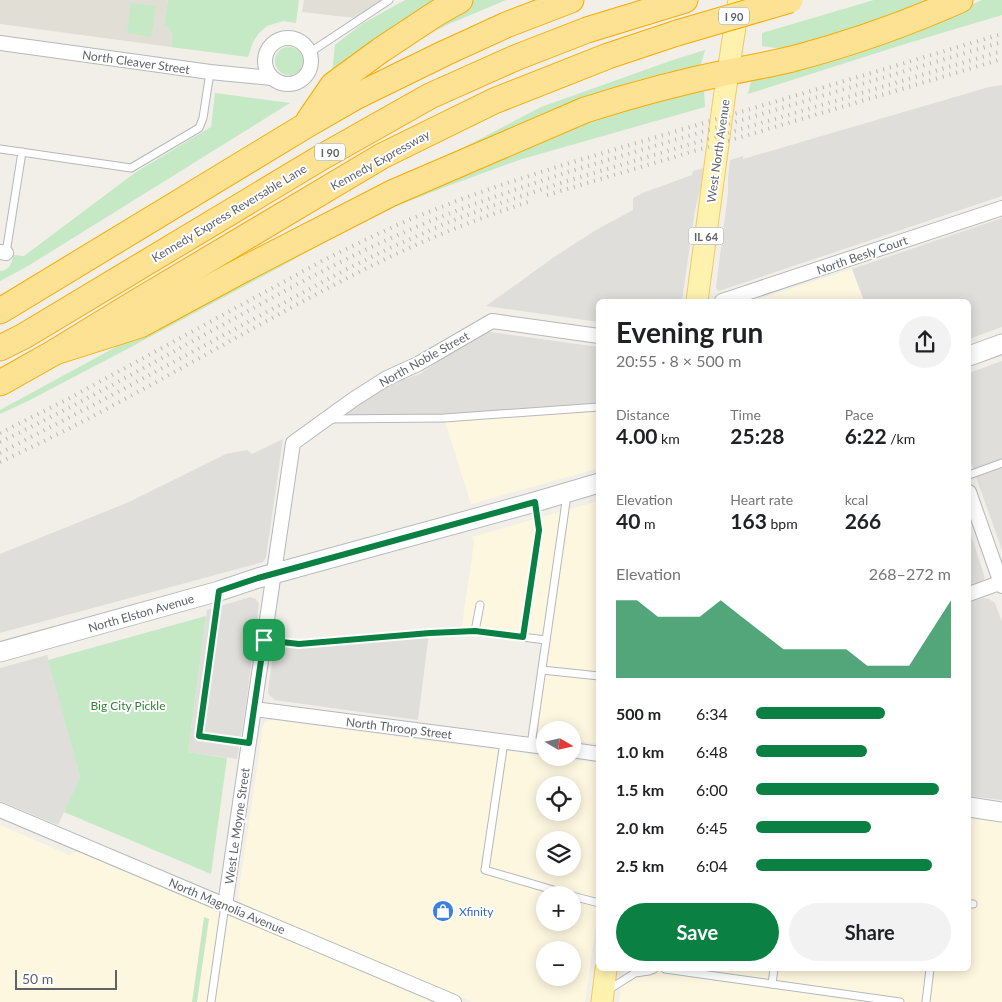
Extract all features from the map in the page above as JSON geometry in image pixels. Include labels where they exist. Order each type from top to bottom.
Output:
[{"type":"highway","points":[[306,126],[334,85],[382,50],[460,0]]},
{"type":"highway","points":[[0,311],[357,96],[506,25],[571,0]]},
{"type":"highway","name":"Kennedy Express Reversable Lane","points":[[0,348],[41,326],[322,157],[430,96],[515,58],[578,34],[683,0]]},
{"type":"highway","name":"Kennedy Expressway","points":[[0,383],[382,156],[494,101],[608,56],[677,33],[790,0]]},
{"type":"highway","points":[[55,352],[140,325],[392,193],[576,114],[675,84],[793,58],[873,34],[960,0]]},
{"type":"main road","name":"West North Avenue","points":[[698,299],[739,0]]},
{"type":"main road","points":[[971,355],[1002,344]]},
{"type":"main road","name":"North Elston Avenue","points":[[0,652],[596,484]]},
{"type":"main road","points":[[971,807],[1002,812]]},
{"type":"main road","points":[[602,997],[606,971]]},
{"type":"street","points":[[272,78],[265,65],[268,50],[272,44],[286,38],[293,39],[306,46],[309,53]]},
{"type":"street","name":"North Cleaver Street","points":[[0,44],[210,72],[272,78],[284,84],[298,82],[304,78],[310,66],[309,53]]},
{"type":"street","name":"North Besly Court","points":[[728,299],[1002,208]]},
{"type":"street","name":"North Noble Street","points":[[292,443],[388,378],[418,364],[492,321],[596,336]]},
{"type":"street","name":"West Le Moyne Street","points":[[225,905],[292,443]]},
{"type":"street","points":[[971,498],[1002,584],[971,593]]},
{"type":"street","name":"North Throop Street","points":[[254,709],[536,746]]},
{"type":"street","points":[[581,751],[596,754]]},
{"type":"street","name":"North Magnolia Avenue","points":[[0,810],[454,1002]]},
{"type":"lane","points":[[309,53],[389,0]]},
{"type":"lane","points":[[0,149],[131,168],[199,128],[203,118],[210,72]]},
{"type":"lane","points":[[3,253],[22,152]]},
{"type":"lane","points":[[326,419],[444,418],[596,407]]},
{"type":"lane","points":[[971,475],[1002,463]]},
{"type":"lane","points":[[531,745],[568,492]]},
{"type":"lane","points":[[523,637],[539,530],[535,502]]},
{"type":"lane","points":[[219,591],[199,736],[249,743]]},
{"type":"lane","points":[[475,631],[480,605]]},
{"type":"lane","points":[[264,640],[299,644],[475,631],[546,640]]},
{"type":"lane","points":[[542,670],[596,676]]},
{"type":"lane","points":[[504,742],[485,870],[540,886]]},
{"type":"lane","points":[[581,898],[596,902]]},
{"type":"lane","name":"West Le Moyne Street","points":[[211,1002],[225,905]]},
{"type":"lane","points":[[602,997],[635,973],[649,971]]},
{"type":"lane","points":[[679,971],[900,1002]]},
{"type":"lane","points":[[772,984],[774,971]]},
{"type":"lane","points":[[926,1002],[930,971]]},
{"type":"shaded area","points":[[0,0],[168,0],[164,26],[168,27],[172,33],[171,47],[0,24]]},
{"type":"shaded area","points":[[304,0],[383,0],[355,18],[302,12]]},
{"type":"shaded area","points":[[1002,85],[1002,196],[725,289],[717,290],[730,160],[743,156],[743,159],[989,87]]},
{"type":"shaded area","points":[[704,168],[695,210],[682,299],[596,299],[596,322],[486,306],[557,255],[596,230],[633,210],[633,198],[692,175],[693,171]]},
{"type":"shaded area","points":[[1002,218],[1002,327],[971,338],[971,299],[863,299],[852,269]]},
{"type":"shaded area","points":[[852,269],[863,299],[759,299]]},
{"type":"shaded area","points":[[483,331],[596,347],[596,407],[444,418],[335,419],[389,384],[420,374]]},
{"type":"shaded area","points":[[1002,361],[1002,550],[971,463],[971,372]]},
{"type":"shaded area","points":[[596,407],[596,469],[471,504],[444,418]]},
{"type":"shaded area","points":[[283,439],[266,557],[263,562],[0,633],[0,554],[129,502],[226,454],[247,450],[252,454]]},
{"type":"shaded area","points":[[596,502],[596,744],[581,741],[581,721],[536,721],[536,735],[532,735],[546,640],[461,632],[474,543],[472,537]]},
{"type":"shaded area","points":[[971,535],[985,578],[982,583],[971,586]]},
{"type":"shaded area","points":[[250,597],[256,599],[259,604],[237,759],[188,752],[207,610]]},
{"type":"shaded area","points":[[983,598],[989,599],[995,603],[1002,622],[1002,800],[971,796],[971,601]]},
{"type":"shaded area","points":[[429,633],[418,720],[275,700],[269,695],[268,690],[275,641],[299,644]]},
{"type":"shaded area","points":[[47,655],[80,777],[58,825],[0,801],[0,668]]},
{"type":"shaded area","points":[[272,720],[536,755],[536,766],[581,766],[581,761],[596,763],[596,923],[585,1002],[473,1002],[241,902],[238,897],[264,723]]},
{"type":"shaded area","points":[[971,817],[1002,821],[1002,1002],[619,1002],[624,971],[971,971]]},
{"type":"shaded area","points":[[0,825],[69,855],[81,850],[436,1002],[0,1002]]},
{"type":"green space","points":[[168,0],[299,0],[296,23],[283,21],[267,26],[253,42],[248,57],[171,47],[172,33],[168,27],[164,26]]},
{"type":"green space","points":[[405,0],[442,0],[388,35],[384,33],[332,73],[335,45],[362,24]]},
{"type":"green space","points":[[469,0],[506,0],[425,36],[423,29]]},
{"type":"green space","points":[[874,0],[934,0],[797,46],[776,48],[762,46],[762,33]]},
{"type":"green space","points":[[982,0],[1002,0],[1002,15],[748,94],[751,81],[761,76],[953,13]]},
{"type":"green space","points":[[131,3],[156,6],[151,37],[127,33]]},
{"type":"green space","points":[[289,47],[299,51],[303,61],[299,71],[289,75],[279,71],[275,61],[279,51]]},
{"type":"green space","points":[[705,50],[701,64],[688,69],[638,80],[590,95],[463,148],[541,107]]},
{"type":"green space","points":[[698,89],[704,91],[705,107],[522,159],[397,206],[330,239],[131,347],[0,414],[0,410],[358,218],[571,128],[633,106]]},
{"type":"green space","points":[[215,93],[290,103],[28,266],[0,281],[0,271],[10,266],[13,255],[24,256],[136,172],[211,127]]},
{"type":"green space","name":"Big City Pickle","points":[[206,616],[188,752],[227,758],[211,874],[64,812],[80,777],[48,660]]},
{"type":"green space","points":[[204,917],[209,919],[197,1002],[192,1002]]},
{"type":"railway","points":[[0,433],[66,400],[324,260],[406,221],[459,200],[563,165],[1002,34]]},
{"type":"railway","points":[[0,442],[89,397],[337,264],[377,244],[440,217],[568,172],[1002,42]]},
{"type":"railway","points":[[0,453],[345,270],[449,222],[567,181],[1002,51]]},
{"type":"railway","points":[[547,195],[1002,59]]},
{"type":"railway","points":[[0,462],[93,416],[367,268],[446,232],[528,202]]},
{"type":"place","name":"Xfinity","points":[[443,911]]},
{"type":"route","points":[[535,502],[539,530],[523,637],[475,631],[299,644],[264,640],[249,743],[199,736],[219,591],[258,578],[535,502]]}]
